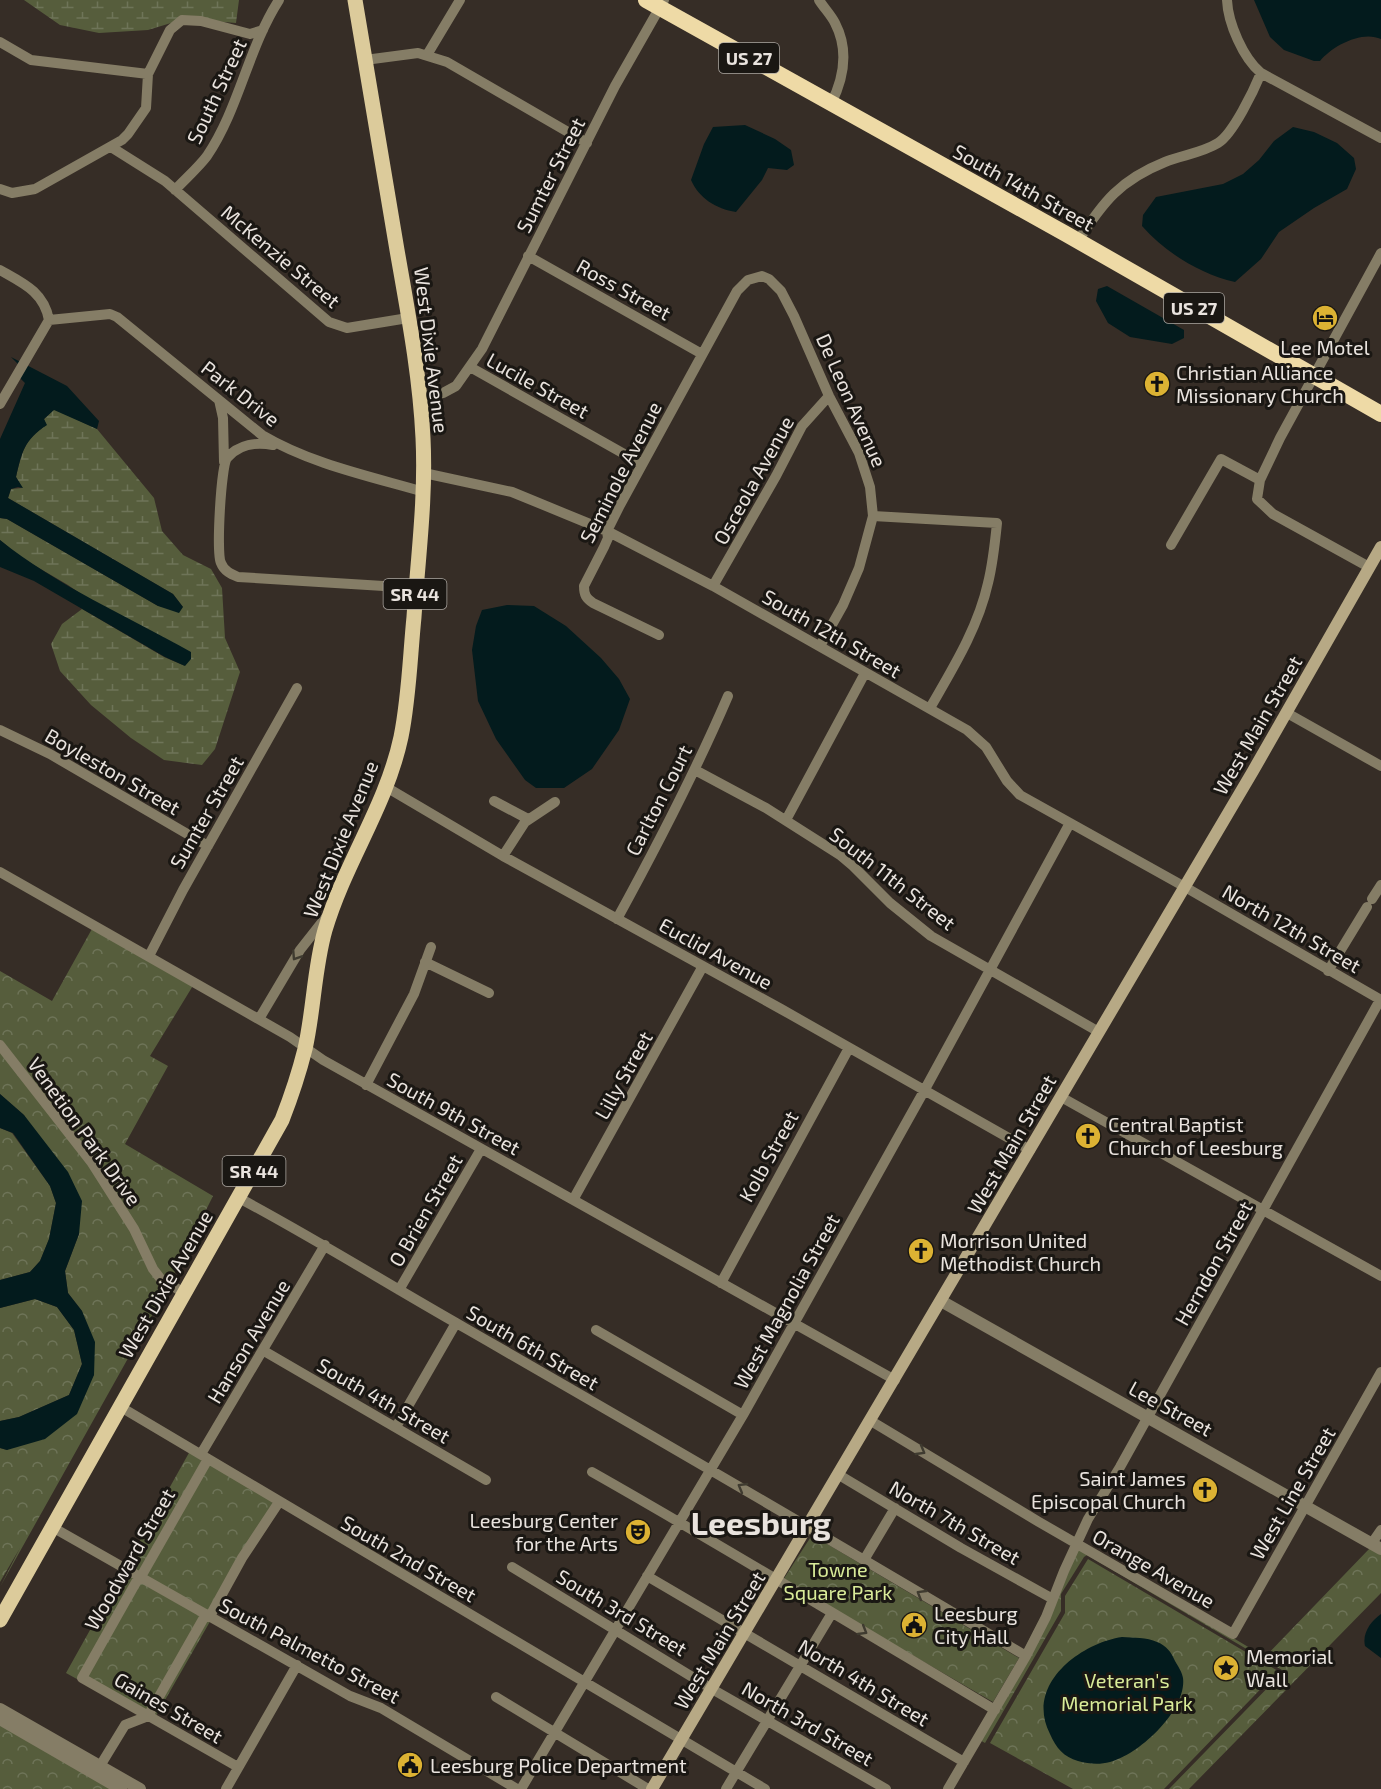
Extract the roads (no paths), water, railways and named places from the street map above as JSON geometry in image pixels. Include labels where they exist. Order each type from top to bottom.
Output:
[{"type":"highway","name":"South 14th Street","points":[[657,3],[831,104],[1381,414]]},
{"type":"main road","name":"West Dixie Avenue","points":[[52,1527],[282,1120],[296,1083],[305,1048],[315,971],[332,910],[346,873],[386,788],[405,715],[424,473],[420,397],[355,0]]},
{"type":"main road","name":"West Main Street","points":[[650,1789],[809,1527],[1287,713],[1381,547]]},
{"type":"main road","name":"SR 44","points":[[0,1620],[52,1527]]},
{"type":"street","name":"South Street","points":[[175,190],[206,158],[215,142],[235,101],[263,30],[279,0]]},
{"type":"street","points":[[427,55],[460,0]]},
{"type":"street","points":[[819,0],[838,30],[844,59],[840,86],[831,104]]},
{"type":"street","points":[[1227,0],[1239,42],[1252,65],[1261,73],[1381,138]]},
{"type":"street","name":"Sumter Street","points":[[470,367],[488,338],[657,3]]},
{"type":"street","points":[[0,189],[12,193],[35,189],[111,147],[128,134],[146,108],[148,74],[170,30],[182,20],[201,21],[250,34],[263,30]]},
{"type":"street","points":[[0,42],[31,60],[148,74]]},
{"type":"street","points":[[365,60],[418,53],[447,62],[586,143]]},
{"type":"street","points":[[1078,242],[1101,206],[1123,185],[1165,162],[1209,147],[1226,137],[1261,73]]},
{"type":"street","name":"McKenzie Street","points":[[111,147],[147,168],[175,190],[330,322],[347,328],[408,318]]},
{"type":"street","points":[[1369,567],[1294,526],[1259,503],[1256,494],[1260,480],[1280,438],[1381,254]]},
{"type":"street","name":"Ross Street","points":[[528,256],[702,354]]},
{"type":"street","points":[[0,270],[39,295],[45,304],[49,320],[0,404]]},
{"type":"street","name":"De Leon Avenue","points":[[736,292],[748,280],[757,277],[769,279],[774,283],[794,316],[829,396],[864,465],[870,487],[873,516],[859,568],[851,590],[820,646]]},
{"type":"street","name":"Seminole Avenue","points":[[659,635],[593,603],[586,598],[584,586],[608,538],[607,531],[736,292]]},
{"type":"street","name":"Park Drive","points":[[49,320],[110,314],[117,317],[262,435],[280,446],[308,457],[423,492]]},
{"type":"street","name":"Lucile Street","points":[[420,397],[451,390],[470,367],[642,464]]},
{"type":"street","name":"Osceola Avenue","points":[[713,586],[776,476],[798,432],[811,414],[829,396]]},
{"type":"street","points":[[219,400],[223,418],[225,462],[219,525],[219,558],[221,564],[231,574],[238,577],[416,588]]},
{"type":"street","points":[[225,462],[233,453],[253,443],[280,446]]},
{"type":"street","points":[[1171,545],[1221,459],[1260,480]]},
{"type":"street","name":"South 12th Street","points":[[424,473],[512,492],[607,531],[713,586],[930,708],[978,738],[1020,795],[1185,887]]},
{"type":"street","points":[[873,516],[997,523],[992,565],[982,603],[967,643],[930,708]]},
{"type":"street","points":[[786,820],[865,673]]},
{"type":"street","name":"Sumter Street","points":[[148,956],[297,688]]},
{"type":"street","name":"Carlton Court","points":[[617,919],[695,770],[728,696]]},
{"type":"street","points":[[1287,713],[1381,766]]},
{"type":"street","name":"Boyleston Street","points":[[0,730],[50,754],[208,846]]},
{"type":"street","name":"South 11th Street","points":[[695,770],[786,820],[853,866],[890,903],[924,931],[1099,1032]]},
{"type":"street","name":"Euclid Avenue","points":[[386,788],[502,856],[1030,1150]]},
{"type":"street","points":[[494,801],[528,819]]},
{"type":"street","points":[[502,856],[528,819],[555,802]]},
{"type":"street","name":"West Magnolia Street","points":[[519,1789],[680,1522],[795,1324],[1070,823]]},
{"type":"street","name":"South 9th Street","points":[[0,872],[259,1019],[366,1084],[895,1380]]},
{"type":"street","points":[[1328,971],[1381,885]]},
{"type":"street","name":"North 12th Street","points":[[1185,887],[1381,1000]]},
{"type":"street","points":[[259,1019],[300,950],[332,910]]},
{"type":"street","points":[[366,1084],[414,994],[431,947]]},
{"type":"street","points":[[425,962],[489,993]]},
{"type":"street","name":"Lilly Street","points":[[573,1200],[703,966]]},
{"type":"street","name":"Herndon Street","points":[[948,1789],[1026,1656],[1088,1519],[1148,1417],[1381,1000]]},
{"type":"street","name":"Venetion Park Drive","points":[[0,1045],[92,1163],[134,1229],[153,1269],[160,1278],[184,1293]]},
{"type":"street","name":"Kolb Street","points":[[721,1283],[785,1161],[849,1048]]},
{"type":"street","points":[[1061,1097],[1381,1276]]},
{"type":"street","name":"O Brien Street","points":[[399,1290],[481,1149]]},
{"type":"street","name":"South 6th Street","points":[[239,1198],[325,1245],[711,1469],[1026,1656]]},
{"type":"street","name":"Hanson Avenue","points":[[204,1457],[325,1245]]},
{"type":"street","name":"Lee Street","points":[[941,1301],[1376,1546]]},
{"type":"street","points":[[396,1427],[456,1323]]},
{"type":"street","points":[[596,1330],[743,1415]]},
{"type":"street","name":"South 4th Street","points":[[264,1351],[486,1480]]},
{"type":"street","name":"West Line Street","points":[[1233,1633],[1381,1372]]},
{"type":"street","name":"South 2nd Street","points":[[119,1406],[765,1789]]},
{"type":"street","name":"Orange Avenue","points":[[871,1421],[1076,1544],[1233,1633]]},
{"type":"street","name":"Woodward Street","points":[[82,1678],[165,1536],[204,1457]]},
{"type":"street","points":[[592,1472],[995,1710]]},
{"type":"street","name":"North 7th Street","points":[[839,1475],[1053,1599]]},
{"type":"street","points":[[100,1766],[125,1725],[148,1716],[242,1558],[279,1502]]},
{"type":"street","points":[[864,1560],[895,1508]]},
{"type":"street","name":"South Palmetto Street","points":[[52,1527],[350,1696],[381,1708],[519,1789]]},
{"type":"street","points":[[1376,1546],[1381,1530]]},
{"type":"street","name":"South 3rd Street","points":[[512,1567],[712,1689]]},
{"type":"street","points":[[647,1575],[746,1633]]},
{"type":"street","points":[[726,1789],[832,1612]]},
{"type":"street","name":"North 4th Street","points":[[746,1633],[964,1762]]},
{"type":"street","points":[[226,1789],[297,1665]]},
{"type":"street","name":"Gaines Street","points":[[82,1678],[238,1767]]},
{"type":"street","name":"North 3rd Street","points":[[712,1689],[885,1789]]},
{"type":"street","points":[[496,1697],[650,1789]]},
{"type":"street","points":[[0,1709],[140,1789]]},
{"type":"street","points":[[0,1719],[121,1789]]},
{"type":"water","points":[[1254,0],[1381,0],[1381,39],[1357,38],[1340,45],[1320,61],[1314,61],[1284,50],[1270,37]]},
{"type":"water","points":[[745,125],[775,139],[791,150],[794,165],[787,170],[768,168],[762,180],[736,212],[709,202],[691,180],[713,127]]},
{"type":"water","points":[[1293,127],[1314,132],[1337,143],[1354,158],[1356,169],[1347,189],[1279,232],[1261,259],[1235,282],[1209,274],[1184,261],[1151,236],[1142,226],[1143,215],[1156,197],[1223,184],[1243,174],[1259,160],[1274,141]]},
{"type":"water","points":[[1107,286],[1184,330],[1184,338],[1172,344],[1130,337],[1108,323],[1096,301],[1098,289]]},
{"type":"water","points":[[11,357],[67,386],[99,421],[97,429],[54,410],[44,419],[47,425],[33,436],[22,454],[16,477],[23,488],[11,489],[8,498],[173,594],[183,607],[179,613],[158,606],[7,519],[0,518],[0,439],[25,383],[15,373],[18,364]]},
{"type":"water","points":[[0,540],[45,572],[191,652],[191,659],[185,666],[165,657],[34,581],[0,567]]},
{"type":"water","points":[[507,605],[534,606],[566,626],[601,658],[619,679],[630,699],[619,730],[592,769],[564,788],[536,788],[525,780],[496,739],[478,701],[472,650],[476,626],[482,610]]},
{"type":"water","points":[[0,1094],[24,1115],[68,1172],[82,1201],[79,1234],[65,1271],[68,1293],[82,1311],[95,1342],[94,1375],[77,1414],[45,1439],[7,1450],[0,1448],[0,1421],[19,1417],[69,1395],[82,1364],[74,1330],[57,1307],[35,1299],[0,1308],[0,1280],[30,1272],[40,1261],[49,1239],[56,1203],[50,1186],[13,1133],[0,1128]]},
{"type":"water","points":[[1381,1614],[1381,1658],[1365,1646],[1364,1641],[1368,1628]]},
{"type":"water","points":[[1122,1637],[1153,1640],[1168,1650],[1183,1678],[1182,1691],[1177,1704],[1169,1717],[1147,1741],[1122,1758],[1098,1764],[1073,1759],[1055,1744],[1044,1716],[1045,1700],[1050,1684],[1073,1658],[1105,1641]]},
{"type":"place","name":"Lee Motel","points":[[1325,318]]},
{"type":"place","name":"Christian Alliance Missionary Church","points":[[1157,384]]},
{"type":"place","name":"Central Baptist Church of Leesburg","points":[[1088,1136]]},
{"type":"place","name":"Morrison United Methodist Church","points":[[921,1251]]},
{"type":"place","name":"Saint James Episcopal Church","points":[[1205,1490]]},
{"type":"place","name":"Leesburg Center for the Arts","points":[[638,1532]]},
{"type":"place","name":"Leesburg City Hall","points":[[914,1625]]},
{"type":"place","name":"Memorial Wall","points":[[1226,1668]]},
{"type":"place","name":"Leesburg Police Department","points":[[410,1765]]},
{"type":"district","name":"Leesburg","points":[[761,1522]]},
{"type":"park label","name":"Towne Square Park","points":[[838,1580]]},
{"type":"park label","name":"Veteran's Memorial Park","points":[[1127,1692]]}]
